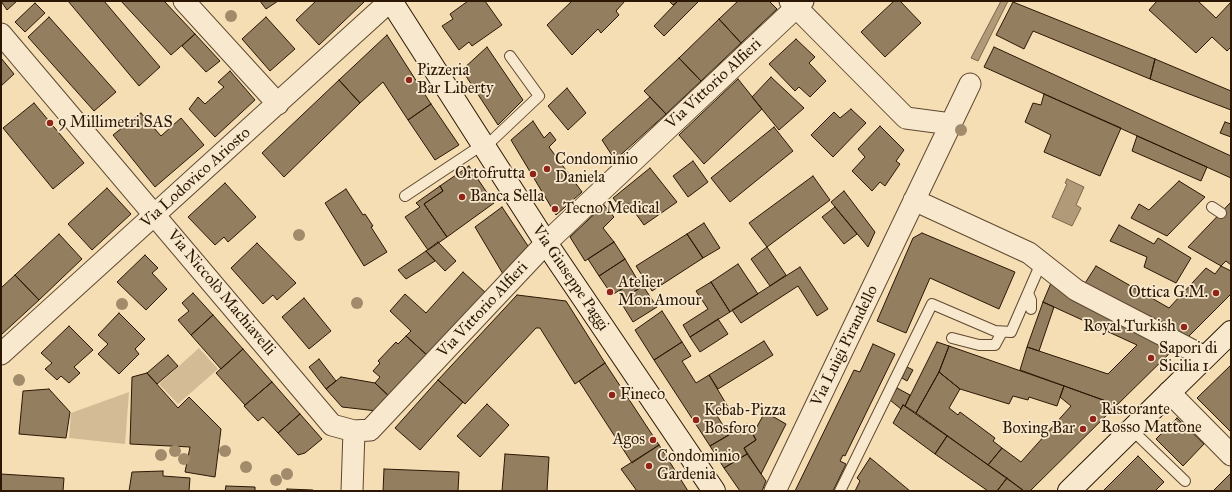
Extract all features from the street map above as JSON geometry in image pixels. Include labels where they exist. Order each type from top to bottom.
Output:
[{"type":"main road","name":"Via Giuseppe Paggi","points":[[390,1],[546,243],[714,491]]},
{"type":"main road","points":[[1069,491],[1231,332]]},
{"type":"street","points":[[184,1],[278,104]]},
{"type":"street","name":"Via Lodovico Ariosto","points":[[1,354],[390,1]]},
{"type":"street","points":[[796,3],[906,118],[950,124]]},
{"type":"street","name":"Via Vittorio Alfieri","points":[[332,425],[354,431],[370,430],[546,243],[796,3]]},
{"type":"street","name":"Via Niccolò Machiavelli","points":[[1,34],[155,214],[332,425]]},
{"type":"street","name":"Via Luigi Pirandello","points":[[775,491],[970,84]]},
{"type":"street","points":[[914,200],[1028,253],[1076,290],[1205,357]]},
{"type":"street","points":[[1169,392],[1231,455]]},
{"type":"street","points":[[352,491],[354,431]]},
{"type":"lane","points":[[405,196],[483,146],[539,96],[510,56]]},
{"type":"lane","points":[[1212,207],[1220,213]]},
{"type":"lane","points":[[840,491],[932,304],[996,332],[1011,332],[1041,263]]},
{"type":"lane","points":[[1028,293],[1031,309]]},
{"type":"lane","points":[[952,338],[979,345],[995,345],[1002,332]]},
{"type":"lane","points":[[1132,430],[1185,481]]},
{"type":"shaded area","points":[[1001,1],[1008,1],[978,61],[971,58]]},
{"type":"shaded area","points":[[1067,179],[1084,187],[1076,205],[1081,208],[1072,226],[1052,217],[1067,184],[1065,183]]},
{"type":"shaded area","points":[[199,348],[218,369],[178,404],[159,384]]},
{"type":"shaded area","points":[[129,392],[125,444],[69,438],[71,413]]},
{"type":"building","points":[[1,1],[17,1],[7,10]]},
{"type":"building","points":[[68,1],[104,1],[160,67],[139,86]]},
{"type":"building","points":[[121,1],[164,1],[195,34],[171,55]]},
{"type":"building","points":[[260,1],[278,1],[266,9]]},
{"type":"building","points":[[316,1],[364,2],[319,45],[296,20]]},
{"type":"building","points":[[468,1],[485,1],[502,25],[472,46],[469,42],[459,50],[442,26],[453,19],[450,14]]},
{"type":"building","points":[[572,1],[625,1],[616,11],[619,15],[601,33],[598,29],[572,55],[547,25]]},
{"type":"building","points":[[669,1],[678,1],[673,5]]},
{"type":"building","points":[[678,1],[699,1],[664,36],[654,26]]},
{"type":"building","points":[[738,1],[769,1],[777,9],[741,43],[719,19]]},
{"type":"building","points":[[894,1],[900,1],[921,23],[885,57],[861,32]]},
{"type":"building","points":[[1157,1],[1198,1],[1216,18],[1231,2],[1231,47],[1227,51],[1212,37],[1196,53],[1149,10]]},
{"type":"building","points":[[1013,2],[1155,59],[1150,79],[1033,31],[1024,49],[996,35]]},
{"type":"building","points":[[35,3],[45,13],[25,32],[15,22]]},
{"type":"building","points":[[49,17],[116,92],[94,111],[28,37]]},
{"type":"building","points":[[266,17],[295,49],[270,71],[242,39]]},
{"type":"building","points":[[719,19],[741,43],[701,81],[679,58]]},
{"type":"building","points":[[195,34],[220,61],[206,72],[182,46]]},
{"type":"building","points":[[387,35],[431,104],[408,120],[383,82],[360,103],[339,80]]},
{"type":"building","points":[[796,39],[815,57],[809,63],[826,81],[810,97],[799,87],[795,91],[769,64]]},
{"type":"building","points":[[487,47],[523,100],[498,125],[462,70]]},
{"type":"building","points":[[994,47],[1231,156],[1231,178],[984,67]]},
{"type":"building","points":[[1,58],[14,74],[1,86]]},
{"type":"building","points":[[679,58],[701,81],[666,114],[644,91]]},
{"type":"building","points":[[1155,59],[1231,91],[1231,110],[1150,79]]},
{"type":"building","points":[[230,71],[255,100],[215,137],[189,109],[198,97],[205,104],[224,87],[218,82]]},
{"type":"building","points":[[771,77],[804,108],[779,130],[752,97]]},
{"type":"building","points":[[738,79],[762,109],[704,164],[679,135]]},
{"type":"building","points":[[339,80],[360,103],[284,177],[262,153]]},
{"type":"building","points":[[567,88],[586,113],[568,130],[548,106]]},
{"type":"building","points":[[1044,94],[1121,128],[1100,176],[1044,152],[1051,135],[1025,122],[1033,103],[1041,105]]},
{"type":"building","points":[[650,97],[666,114],[615,160],[602,140]]},
{"type":"building","points":[[34,103],[84,163],[53,189],[3,128]]},
{"type":"building","points":[[431,104],[459,145],[435,160],[408,120]]},
{"type":"building","points":[[851,109],[866,123],[833,157],[811,135],[834,112],[840,118]]},
{"type":"building","points":[[141,113],[161,136],[181,118],[204,145],[155,187],[113,135]]},
{"type":"building","name":"Condominio Daniela","points":[[533,121],[544,138],[550,132],[556,140],[549,147],[582,192],[556,215],[511,140]]},
{"type":"building","points":[[1225,122],[1231,124],[1231,137],[1220,133]]},
{"type":"building","points":[[880,126],[904,150],[896,161],[900,164],[885,186],[880,182],[872,191],[852,171],[865,157],[858,149]]},
{"type":"building","points":[[774,127],[793,151],[730,202],[711,178]]},
{"type":"building","points":[[1137,136],[1207,167],[1201,181],[1132,151]]},
{"type":"building","points":[[693,161],[708,182],[688,197],[673,176]]},
{"type":"building","name":"Banca Sella","points":[[469,166],[494,203],[447,237],[424,204],[443,191],[440,186]]},
{"type":"building","points":[[650,168],[677,202],[644,225],[628,203],[621,208],[613,198]]},
{"type":"building","points":[[813,176],[830,200],[767,247],[749,223]]},
{"type":"building","points":[[1179,181],[1205,197],[1167,236],[1131,218],[1139,204],[1149,210]]},
{"type":"building","points":[[225,183],[256,217],[228,242],[224,237],[215,245],[188,217]]},
{"type":"building","points":[[440,186],[443,191],[424,204],[447,237],[428,250],[405,217],[420,207],[416,203]]},
{"type":"building","points":[[107,188],[131,214],[92,250],[68,224]]},
{"type":"building","points":[[346,189],[363,215],[365,214],[373,226],[371,227],[387,252],[364,266],[325,203]]},
{"type":"building","points":[[844,191],[875,232],[868,247],[831,202]]},
{"type":"building","points":[[1231,202],[1231,265],[1226,261],[1221,266],[1188,247]]},
{"type":"building","points":[[604,205],[614,217],[603,228],[614,242],[585,261],[570,237]]},
{"type":"building","points":[[502,207],[528,246],[503,274],[475,227]]},
{"type":"building","points":[[835,207],[857,234],[844,244],[822,217]]},
{"type":"building","points":[[704,223],[720,248],[703,258],[687,234]]},
{"type":"building","points":[[1119,225],[1154,244],[1158,238],[1191,258],[1176,283],[1144,267],[1147,257],[1110,241]]},
{"type":"building","points":[[922,233],[1015,272],[999,309],[930,278],[906,333],[877,321],[913,238]]},
{"type":"building","points":[[59,234],[82,259],[39,300],[15,275]]},
{"type":"building","points":[[687,234],[703,258],[652,291],[636,266]]},
{"type":"building","points":[[438,242],[456,261],[445,271],[426,251]]},
{"type":"building","points":[[614,242],[625,259],[599,276],[588,259]]},
{"type":"building","points":[[257,243],[296,283],[277,300],[273,295],[263,304],[231,268]]},
{"type":"building","points":[[767,247],[786,275],[770,286],[751,259]]},
{"type":"building","points":[[426,251],[435,261],[406,279],[398,270]]},
{"type":"building","points":[[145,255],[158,268],[152,273],[167,289],[146,310],[117,282]]},
{"type":"building","points":[[625,259],[637,279],[612,295],[599,276]]},
{"type":"building","points":[[738,264],[758,294],[730,312],[711,282]]},
{"type":"building","points":[[1096,266],[1169,308],[1206,268],[1215,274],[1221,266],[1231,271],[1231,294],[1185,340],[1082,288]]},
{"type":"building","points":[[800,267],[828,309],[817,316],[798,286],[741,323],[732,310]]},
{"type":"building","points":[[463,272],[486,293],[428,356],[406,336],[411,331],[390,311],[405,294],[426,313]]},
{"type":"building","points":[[15,275],[39,300],[1,335],[1,288]]},
{"type":"building","points":[[643,276],[647,283],[624,298],[619,291]]},
{"type":"building","points":[[711,282],[730,312],[690,337],[683,325],[708,309],[696,291]]},
{"type":"building","points":[[1051,283],[1176,347],[1117,405],[1020,370],[1027,347],[1108,374],[1137,345],[1043,302]]},
{"type":"building","points":[[643,286],[657,307],[633,322],[620,301]]},
{"type":"building","points":[[193,293],[213,315],[191,335],[178,320],[189,311],[182,303]]},
{"type":"building","points":[[517,295],[566,301],[605,363],[575,384],[540,328],[536,328],[465,404],[438,380]]},
{"type":"building","points":[[304,298],[331,331],[309,349],[282,317]]},
{"type":"building","points":[[1043,302],[1054,307],[1039,351],[1027,347]]},
{"type":"building","points":[[662,311],[682,342],[654,360],[635,330]]},
{"type":"building","points":[[119,313],[145,339],[135,349],[139,354],[119,374],[98,354],[108,344],[98,335]]},
{"type":"building","points":[[213,315],[243,349],[221,369],[191,335]]},
{"type":"building","points":[[718,319],[728,334],[700,352],[690,337]]},
{"type":"building","points":[[69,326],[93,350],[74,367],[80,373],[69,383],[61,376],[57,380],[45,369],[52,363],[41,353]]},
{"type":"building","points":[[406,336],[428,356],[390,397],[375,383],[380,377],[373,371],[380,363],[378,361],[396,342],[398,344]]},
{"type":"building","points":[[764,341],[773,355],[718,389],[709,375]]},
{"type":"building","points":[[682,342],[691,356],[682,361],[696,383],[709,375],[728,407],[716,414],[729,435],[710,446],[654,360]]},
{"type":"building","points":[[937,342],[949,346],[939,372],[916,413],[905,406]]},
{"type":"building","points":[[873,344],[895,354],[845,456],[843,455],[840,461],[846,464],[833,491],[795,491],[854,370],[860,372]]},
{"type":"building","points":[[949,346],[1064,386],[1057,406],[1029,397],[1028,400],[1013,396],[1009,404],[960,389],[939,372]]},
{"type":"building","points":[[243,349],[272,382],[245,405],[216,373]]},
{"type":"building","points":[[168,355],[178,366],[157,384],[147,373]]},
{"type":"building","points":[[319,359],[336,381],[326,389],[309,367]]},
{"type":"building","points":[[605,363],[659,445],[632,463],[579,381]]},
{"type":"building","points":[[1231,365],[1231,432],[1197,398]]},
{"type":"building","points":[[907,367],[913,370],[907,381],[902,378]]},
{"type":"building","points":[[939,372],[960,389],[949,408],[958,415],[960,412],[995,438],[993,441],[1002,448],[988,465],[916,413]]},
{"type":"building","points":[[147,373],[178,408],[189,397],[221,429],[215,477],[185,472],[190,447],[130,444],[132,377]]},
{"type":"building","points":[[341,377],[375,383],[390,397],[377,411],[342,407],[326,389]]},
{"type":"building","points":[[438,380],[463,402],[420,450],[395,428]]},
{"type":"building","points":[[272,382],[300,414],[278,433],[263,417],[258,421],[244,406]]},
{"type":"building","points":[[1064,386],[1117,405],[1030,491],[1024,491],[988,465],[1002,448],[1021,462],[1071,406],[1060,397]]},
{"type":"building","points":[[897,388],[910,395],[905,406],[903,405],[901,409],[890,400]]},
{"type":"building","points":[[49,389],[70,412],[66,438],[19,434],[23,391]]},
{"type":"building","points":[[487,404],[509,425],[480,457],[457,436]]},
{"type":"building","points":[[903,405],[947,436],[935,454],[893,423]]},
{"type":"building","points":[[765,412],[786,424],[761,474],[744,448],[756,440],[753,434]]},
{"type":"building","points":[[300,414],[322,439],[305,453],[298,455],[278,433]]},
{"type":"building","points":[[1177,418],[1204,444],[1183,466],[1156,439]]},
{"type":"building","points":[[747,424],[756,440],[744,448],[747,454],[724,468],[710,446]]},
{"type":"building","points":[[947,436],[1007,478],[997,491],[988,491],[935,454]]},
{"type":"building","name":"Condominio Gardenia","points":[[659,445],[688,491],[637,491],[621,469]]},
{"type":"building","points":[[505,454],[549,457],[547,491],[502,491]]},
{"type":"building","points":[[747,454],[766,481],[762,491],[740,491],[724,468]]},
{"type":"building","points":[[1138,456],[1164,482],[1155,491],[1103,491]]},
{"type":"building","points":[[870,458],[910,491],[855,491],[860,481],[857,478]]},
{"type":"building","points":[[384,469],[459,472],[458,491],[383,491]]},
{"type":"building","points":[[163,471],[163,476],[190,478],[189,491],[129,491],[132,472]]},
{"type":"building","points":[[1231,473],[1231,491],[1213,491]]},
{"type":"building","points":[[1,474],[64,478],[63,491],[1,491]]},
{"type":"building","points":[[1007,478],[1024,491],[997,491]]},
{"type":"building","points":[[226,486],[255,487],[255,491],[225,491]]},
{"type":"building","points":[[287,489],[313,490],[313,491],[287,491]]},
{"type":"place","name":"Pizzeria Bar Liberty","points":[[409,80]]},
{"type":"place","name":"9 Millimetri SAS","points":[[50,123]]},
{"type":"place","name":"Condominio Daniela","points":[[547,169]]},
{"type":"place","name":"Ortofrutta","points":[[533,174]]},
{"type":"place","name":"Banca Sella","points":[[462,197]]},
{"type":"place","name":"Tecno Medical","points":[[555,209]]},
{"type":"place","name":"Atelier Mon Amour","points":[[610,292]]},
{"type":"place","name":"Ottica G.M.","points":[[1216,293]]},
{"type":"place","name":"Royal Turkish","points":[[1184,327]]},
{"type":"place","name":"Sapori di Sicilia 1","points":[[1151,358]]},
{"type":"place","name":"Fineco","points":[[612,395]]},
{"type":"place","name":"Ristorante Rosso Mattone","points":[[1093,419]]},
{"type":"place","name":"Kebab-Pizza Bosforo","points":[[696,420]]},
{"type":"place","name":"Boxing Bar","points":[[1083,429]]},
{"type":"place","name":"Agos","points":[[653,440]]},
{"type":"place","name":"Condominio Gardenia","points":[[649,466]]}]
